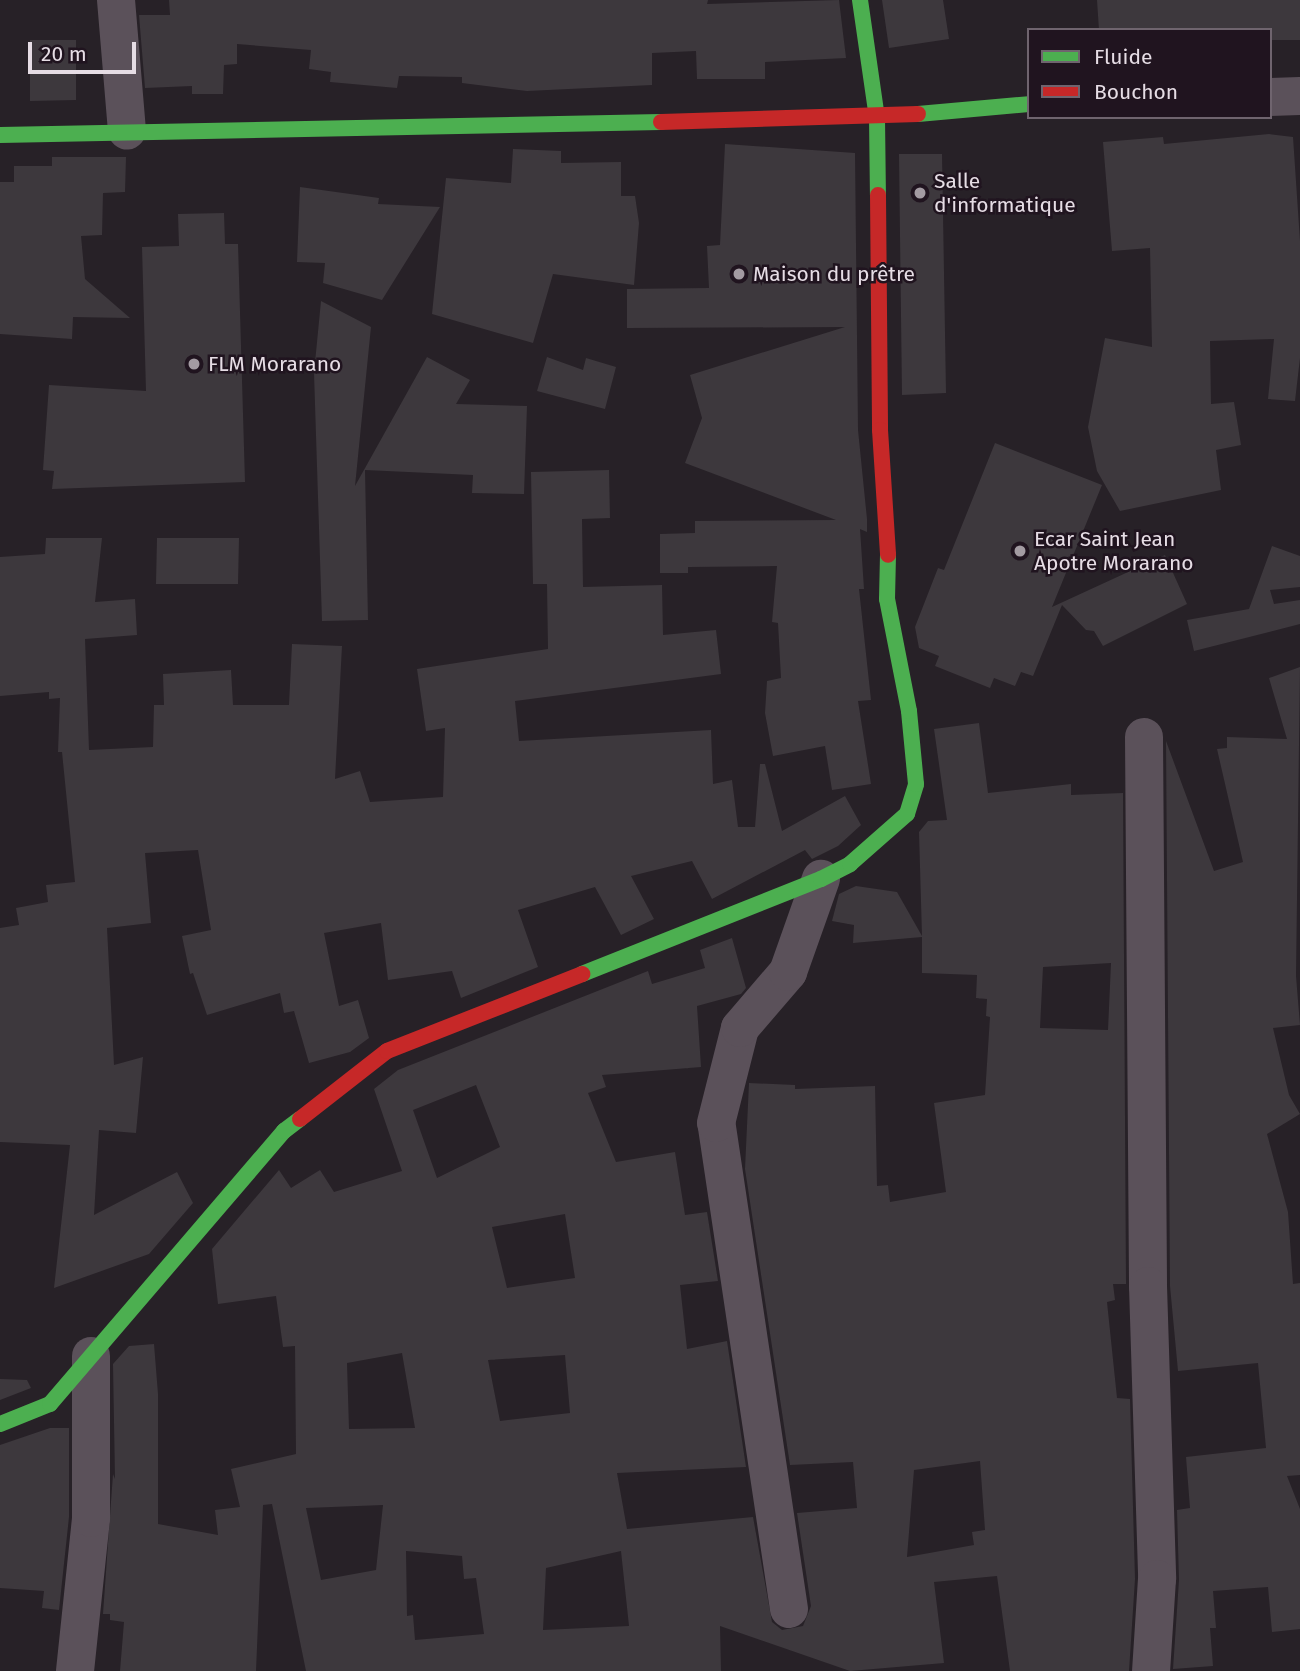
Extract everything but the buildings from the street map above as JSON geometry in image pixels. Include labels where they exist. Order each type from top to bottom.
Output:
[{"type":"street","points":[[116,0],[127,131]]},
{"type":"street","points":[[0,1424],[50,1404],[284,1131],[387,1051],[821,879],[850,864],[907,814],[916,785],[909,711],[887,599],[890,518],[880,430],[877,118],[860,0]]},
{"type":"street","points":[[1272,97],[1300,96]]},
{"type":"street","points":[[0,135],[877,118],[1027,104]]},
{"type":"street","points":[[1144,737],[1148,1286],[1157,1579],[1151,1671]]},
{"type":"street","points":[[789,1609],[716,1123],[740,1028],[789,972],[821,879]]},
{"type":"street","points":[[75,1671],[91,1518],[92,1356]]},
{"type":"traffic: fast","points":[[860,0],[877,118],[878,195]]},
{"type":"traffic: fast","points":[[918,114],[1027,104]]},
{"type":"traffic: fast","points":[[0,135],[661,122]]},
{"type":"traffic: fast","points":[[582,974],[821,879],[850,864],[907,814],[916,784],[909,711],[887,599],[888,555]]},
{"type":"traffic: fast","points":[[0,1424],[50,1404],[284,1131],[300,1119]]},
{"type":"traffic: jam","points":[[661,122],[918,114]]},
{"type":"traffic: jam","points":[[878,195],[880,430],[888,555]]},
{"type":"traffic: jam","points":[[300,1119],[387,1051],[582,974]]},
{"type":"place","name":"Salle d'informatique","points":[[920,193]]},
{"type":"place","name":"Maison du prêtre","points":[[739,274]]},
{"type":"place","name":"FLM Morarano","points":[[194,364]]},
{"type":"place","name":"Ecar Saint Jean Apotre Morarano","points":[[1020,551]]}]
